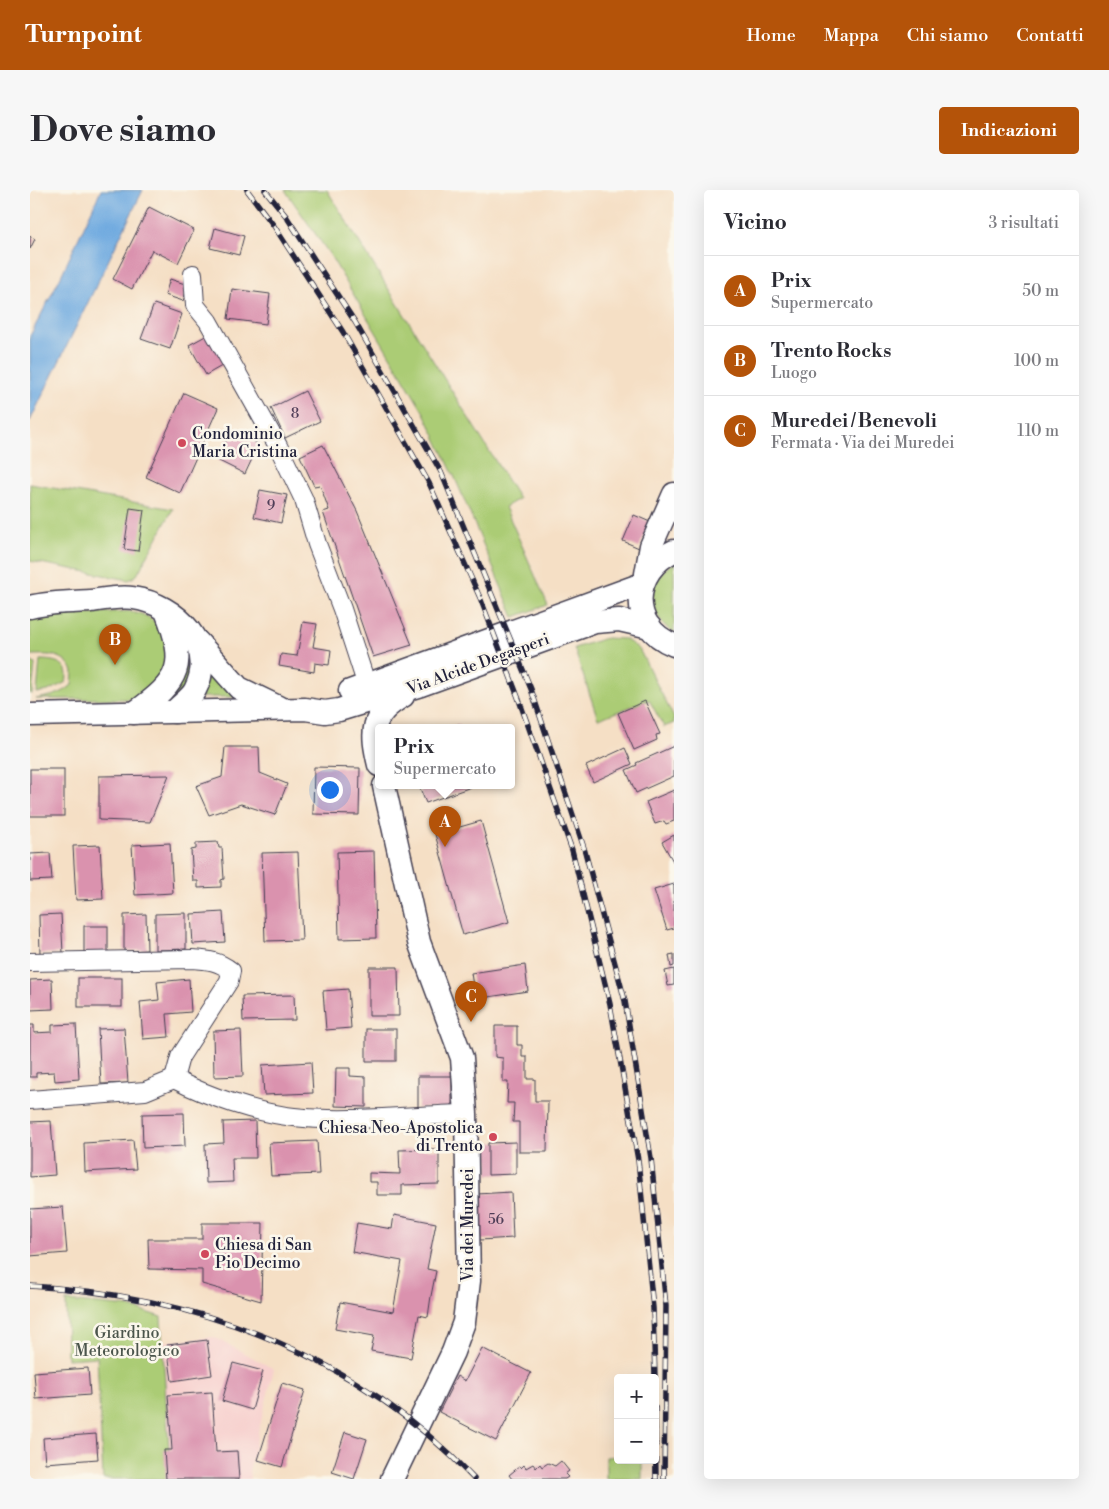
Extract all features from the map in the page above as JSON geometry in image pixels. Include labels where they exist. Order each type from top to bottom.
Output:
[{"type":"street","points":[[193,274],[195,305],[208,322],[259,413],[304,500],[317,544],[342,609],[367,686]]},
{"type":"street","points":[[674,494],[651,546],[644,579],[641,607],[650,627],[658,636],[674,645]]},
{"type":"street","points":[[644,579],[654,563],[674,550]]},
{"type":"street","name":"Via Alcide Degasperi","points":[[305,709],[323,697],[367,686],[644,579]]},
{"type":"street","points":[[30,607],[132,597],[152,602],[180,620],[238,688],[282,709]]},
{"type":"street","points":[[134,713],[160,694],[172,678],[178,661],[178,648],[166,611]]},
{"type":"street","name":"Via Alcide Degasperi","points":[[30,715],[282,709],[305,709],[326,712],[339,710],[421,685],[595,622],[619,620],[650,627]]},
{"type":"street","points":[[174,712],[194,692],[200,679],[201,652],[197,640]]},
{"type":"street","points":[[375,748],[373,739],[375,723],[380,714],[388,705],[421,685]]},
{"type":"street","name":"Via dei Muredei","points":[[385,789],[419,942],[462,1058],[466,1114],[469,1281],[464,1322],[445,1368],[392,1479]]},
{"type":"street","points":[[30,962],[192,959],[209,960],[223,964],[231,971],[229,980],[180,1058],[174,1079]]},
{"type":"street","points":[[30,1100],[145,1091],[174,1079],[194,1089],[246,1106],[293,1117],[327,1118],[466,1114]]},
{"type":"shaded area","points":[[214,1337],[274,1369],[249,1470],[250,1479],[103,1479],[100,1436],[168,1433],[162,1342]]},
{"type":"green space","points":[[285,190],[327,190],[519,499],[505,507],[548,605],[514,617],[455,478],[424,413],[330,255]]},
{"type":"green space","points":[[30,484],[173,509],[137,575],[129,580],[30,561]]},
{"type":"green space","points":[[674,563],[674,633],[658,617],[654,608],[653,598],[658,578],[664,570]]},
{"type":"green space","points":[[130,611],[139,613],[152,620],[165,635],[172,650],[163,679],[135,699],[36,699],[56,695],[72,685],[73,671],[65,660],[55,656],[30,655],[30,620],[74,614]]},
{"type":"green space","points":[[189,638],[193,677],[176,697],[170,696]]},
{"type":"green space","points":[[606,638],[625,639],[639,649],[674,718],[674,723],[664,727],[649,700],[598,719],[574,648]]},
{"type":"green space","points":[[40,660],[56,662],[64,667],[67,676],[66,682],[48,691],[37,693]]},
{"type":"green space","points":[[30,661],[35,664],[32,694],[30,694]]},
{"type":"green space","points":[[210,670],[237,697],[201,697]]},
{"type":"green space","name":"Giardino Meteorologico","points":[[66,1301],[130,1307],[161,1317],[169,1450],[166,1479],[103,1479],[97,1357],[67,1359]]},
{"type":"green space","points":[[614,1456],[614,1464],[642,1464],[642,1479],[606,1479],[606,1457]]},
{"type":"water","points":[[101,190],[143,190],[30,421],[30,336],[61,276]]},
{"type":"building","points":[[149,207],[194,230],[178,263],[152,250],[132,289],[113,279]]},
{"type":"building","points":[[215,228],[244,236],[239,255],[210,248]]},
{"type":"building","points":[[30,236],[35,239],[30,249]]},
{"type":"building","points":[[170,279],[188,285],[183,301],[165,295]]},
{"type":"building","points":[[232,289],[270,294],[266,324],[228,319]]},
{"type":"building","points":[[154,304],[182,314],[170,349],[141,339]]},
{"type":"building","points":[[211,333],[227,363],[206,375],[189,345]]},
{"type":"building","points":[[305,391],[320,421],[285,438],[271,408]]},
{"type":"building","name":"Condominio Maria Cristina","points":[[184,393],[218,408],[180,493],[146,477]]},
{"type":"building","points":[[231,431],[259,444],[245,474],[217,460]]},
{"type":"building","points":[[323,445],[357,511],[412,645],[373,657],[323,512],[329,510],[320,485],[314,486],[300,456]]},
{"type":"building","points":[[260,490],[287,495],[281,523],[254,517]]},
{"type":"building","points":[[130,508],[144,510],[138,551],[124,549]]},
{"type":"building","points":[[634,515],[650,522],[639,548],[623,541]]},
{"type":"building","points":[[303,622],[317,624],[313,647],[331,650],[329,665],[315,663],[314,672],[279,666],[281,654],[297,656]]},
{"type":"building","points":[[645,701],[660,734],[656,735],[657,740],[634,750],[618,713]]},
{"type":"building","points":[[674,746],[674,776],[636,793],[626,770],[637,765],[636,763]]},
{"type":"building","points":[[225,747],[259,747],[260,773],[287,784],[275,815],[241,804],[209,815],[196,786],[222,777]]},
{"type":"building","points":[[625,748],[632,764],[593,782],[586,766]]},
{"type":"building","points":[[314,767],[360,768],[359,815],[313,814]]},
{"type":"building","points":[[30,769],[64,769],[64,816],[30,816]]},
{"type":"building","points":[[169,775],[150,822],[99,820],[99,776]]},
{"type":"building","points":[[420,789],[466,789],[426,803]]},
{"type":"building","points":[[674,790],[674,821],[666,824],[664,821],[655,824],[646,802]]},
{"type":"building","points":[[481,821],[509,922],[463,935],[435,834]]},
{"type":"building","points":[[674,835],[674,863],[662,842]]},
{"type":"building","points":[[218,842],[219,848],[222,848],[224,879],[221,880],[221,887],[198,888],[198,881],[193,881],[191,850],[196,849],[196,843]]},
{"type":"building","points":[[170,843],[173,893],[135,895],[132,845]]},
{"type":"building","points":[[100,845],[103,899],[76,900],[73,846]]},
{"type":"building","points":[[374,851],[376,938],[339,939],[337,852]]},
{"type":"building","points":[[298,852],[302,940],[265,941],[262,853]]},
{"type":"building","points":[[50,853],[52,880],[30,881],[30,854]]},
{"type":"building","points":[[674,884],[674,928],[667,930],[654,890]]},
{"type":"building","points":[[223,912],[225,942],[193,944],[191,914]]},
{"type":"building","points":[[186,913],[186,949],[155,950],[155,914]]},
{"type":"building","points":[[61,914],[63,953],[40,954],[39,915]]},
{"type":"building","points":[[146,914],[147,950],[124,951],[124,915]]},
{"type":"building","points":[[84,926],[108,926],[108,955],[84,955]]},
{"type":"building","points":[[674,954],[674,966],[671,967],[669,955]]},
{"type":"building","points":[[525,965],[528,991],[475,999],[471,973]]},
{"type":"building","points":[[369,967],[398,967],[399,1016],[369,1016]]},
{"type":"building","points":[[674,969],[674,985],[668,986],[665,971]]},
{"type":"building","points":[[78,978],[122,978],[122,1007],[78,1007]]},
{"type":"building","points":[[52,979],[53,1009],[30,1010],[30,980]]},
{"type":"building","points":[[189,979],[191,1012],[167,1014],[169,1037],[143,1039],[140,1002],[159,1000],[157,982]]},
{"type":"building","points":[[348,989],[351,1028],[326,1030],[323,991]]},
{"type":"building","points":[[294,995],[295,1020],[243,1021],[242,996]]},
{"type":"building","points":[[76,1024],[79,1079],[55,1081],[54,1072],[36,1073],[36,1077],[30,1077],[30,1025],[34,1025],[34,1033],[52,1032],[52,1025]]},
{"type":"building","points":[[495,1026],[517,1026],[517,1045],[522,1045],[522,1057],[527,1057],[527,1079],[535,1079],[535,1101],[548,1101],[547,1152],[519,1152],[519,1122],[513,1122],[514,1103],[507,1103],[508,1082],[503,1082],[503,1058],[495,1057]]},
{"type":"building","points":[[124,1028],[128,1083],[101,1084],[98,1029]]},
{"type":"building","points":[[366,1029],[396,1029],[396,1061],[366,1061]]},
{"type":"building","points":[[241,1030],[243,1076],[214,1077],[213,1031]]},
{"type":"building","points":[[311,1062],[313,1093],[264,1095],[262,1065]]},
{"type":"building","points":[[336,1068],[350,1068],[350,1076],[366,1077],[366,1107],[335,1106]]},
{"type":"building","points":[[418,1076],[452,1076],[452,1108],[418,1108]]},
{"type":"building","points":[[184,1113],[185,1146],[143,1148],[142,1114]]},
{"type":"building","points":[[51,1121],[55,1175],[30,1177],[30,1122]]},
{"type":"building","points":[[255,1121],[256,1158],[232,1158],[233,1182],[206,1183],[205,1144],[224,1143],[223,1122]]},
{"type":"building","points":[[133,1140],[136,1169],[85,1172],[84,1143]]},
{"type":"building","points":[[317,1141],[319,1174],[271,1176],[269,1143]]},
{"type":"building","points":[[516,1142],[516,1174],[488,1175],[488,1143]]},
{"type":"building","points":[[439,1149],[439,1184],[402,1185],[402,1195],[377,1195],[377,1182],[369,1182],[369,1173],[400,1174],[399,1150]]},
{"type":"building","points":[[511,1192],[513,1238],[480,1240],[477,1194]]},
{"type":"building","points":[[63,1207],[67,1253],[30,1256],[30,1209]]},
{"type":"building","points":[[394,1215],[436,1223],[427,1269],[436,1271],[428,1317],[419,1315],[411,1358],[371,1351],[374,1336],[335,1329],[340,1302],[393,1312],[402,1261],[352,1252],[357,1223],[392,1229]]},
{"type":"building","name":"Chiesa di San Pio Decimo","points":[[202,1223],[263,1223],[261,1301],[202,1284],[202,1270],[149,1269],[148,1239],[202,1239]]},
{"type":"building","points":[[207,1340],[212,1375],[172,1381],[167,1345]]},
{"type":"building","points":[[482,1348],[531,1373],[496,1441],[439,1412],[457,1376],[465,1381]]},
{"type":"building","points":[[233,1363],[263,1371],[252,1410],[222,1401]]},
{"type":"building","points":[[88,1368],[90,1395],[36,1399],[34,1372]]},
{"type":"building","points":[[282,1383],[305,1390],[282,1467],[258,1460]]},
{"type":"building","points":[[212,1392],[216,1452],[237,1451],[239,1479],[166,1479],[164,1450],[172,1450],[168,1395]]},
{"type":"building","points":[[345,1432],[367,1439],[354,1479],[332,1472]]},
{"type":"building","points":[[96,1434],[98,1459],[45,1463],[43,1438]]},
{"type":"building","points":[[561,1461],[569,1471],[565,1474],[568,1477],[565,1479],[512,1479],[509,1475],[520,1466],[521,1468],[524,1465],[526,1468],[533,1464],[536,1468],[540,1464],[542,1467],[548,1463],[555,1466]]},
{"type":"railway","points":[[247,190],[274,226],[343,332],[429,483],[481,600],[518,697],[572,850],[610,1004],[638,1160],[653,1308],[655,1374]]},
{"type":"railway","points":[[265,190],[286,216],[355,322],[441,472],[531,689],[584,848],[625,1001],[651,1158],[666,1306],[664,1479]]},
{"type":"railway","points":[[30,1286],[92,1292],[154,1303],[213,1318],[271,1339],[327,1366],[379,1398],[428,1435],[474,1479]]},
{"type":"railway","points":[[655,1419],[656,1479]]},
{"type":"place","name":"Condominio Maria Cristina","points":[[182,443]]},
{"type":"place","name":"Trento Rocks","points":[[115,665]]},
{"type":"place","name":"Prix","points":[[445,847]]},
{"type":"place","name":"Muredei / Benevoli","points":[[471,1022]]},
{"type":"place","name":"Chiesa Neo-Apostolica di Trento","points":[[493,1137]]},
{"type":"place","name":"Chiesa di San Pio Decimo","points":[[205,1254]]}]
